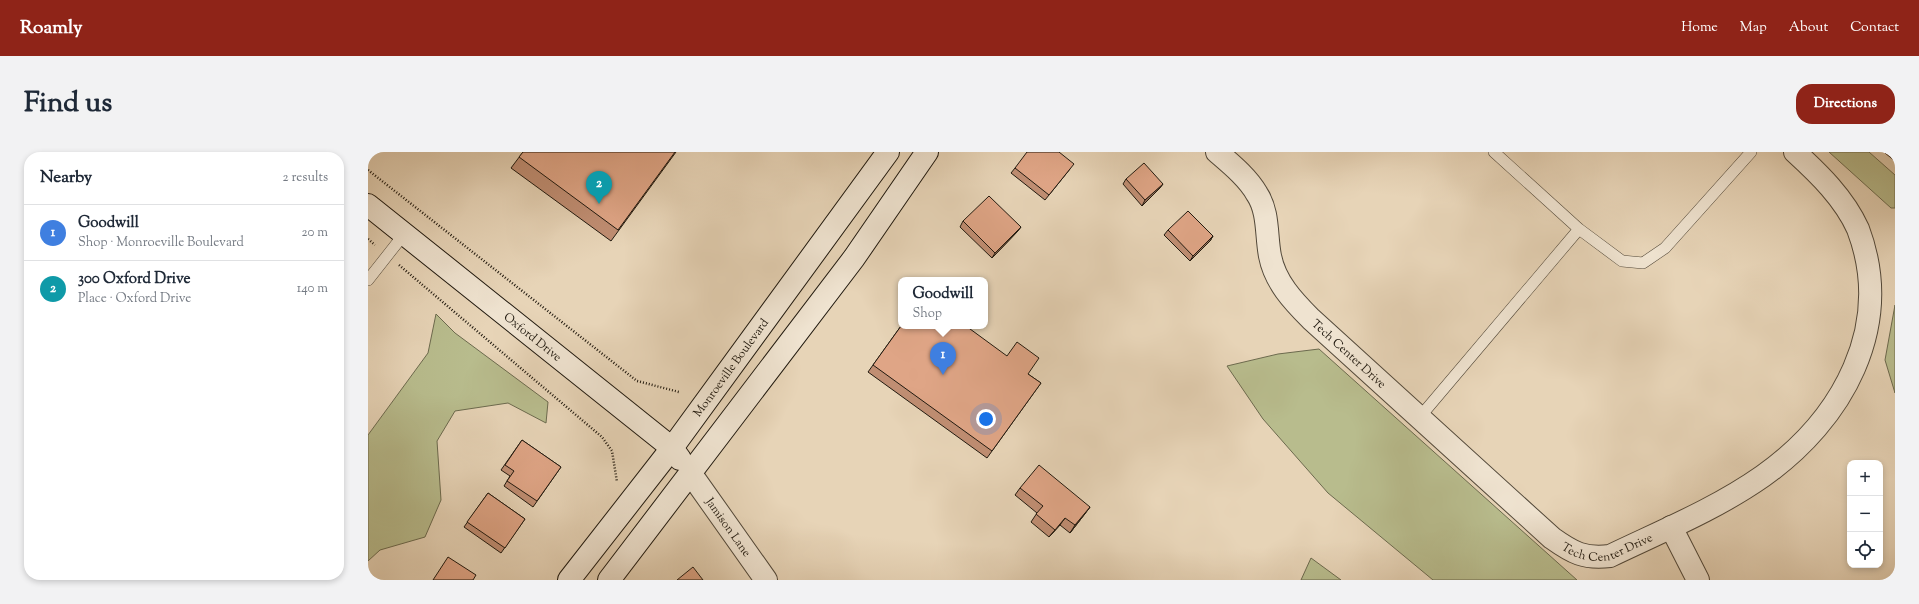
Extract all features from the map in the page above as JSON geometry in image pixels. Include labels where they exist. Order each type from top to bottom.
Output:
[{"type":"street","name":"Monroeville Boulevard","points":[[569,580],[672,448],[888,152]]},
{"type":"street","points":[[609,580],[854,258],[927,152]]},
{"type":"street","name":"Tech Center Drive","points":[[1218,152],[1250,183],[1258,195],[1264,211],[1270,256],[1274,270],[1288,296],[1311,319],[1552,538],[1569,550],[1582,556],[1596,557],[1610,556],[1738,493],[1791,454],[1829,414],[1851,381],[1864,348],[1868,333],[1871,302],[1869,267],[1865,249],[1858,228],[1838,196],[1795,152]]},
{"type":"street","name":"Oxford Drive","points":[[368,205],[405,233],[672,448],[691,474]]},
{"type":"street","name":"Jamison Lane","points":[[691,474],[766,580]]},
{"type":"street","points":[[1671,527],[1698,580]]},
{"type":"lane","points":[[1494,152],[1579,229],[1622,261],[1643,263],[1665,248],[1751,152]]},
{"type":"lane","points":[[1419,418],[1579,229]]},
{"type":"lane","points":[[368,280],[405,233]]},
{"type":"path","points":[[368,170],[637,381],[679,392]]},
{"type":"path","points":[[368,239],[602,437],[612,451],[617,483]]},
{"type":"green space","points":[[1829,152],[1869,152],[1895,175],[1895,208],[1891,208]]},
{"type":"green space","points":[[1895,305],[1895,393],[1885,360]]},
{"type":"green space","points":[[436,314],[455,333],[548,402],[546,423],[508,403],[455,411],[437,441],[441,500],[425,537],[380,550],[368,561],[368,435],[428,353]]},
{"type":"green space","points":[[1319,349],[1577,580],[1433,580],[1328,493],[1263,419],[1227,366],[1278,354]]},
{"type":"green space","points":[[1311,558],[1341,580],[1301,580]]},
{"type":"building","points":[[523,152],[675,152],[618,230],[519,157]]},
{"type":"building","points":[[1027,152],[1059,152],[1074,164],[1049,195],[1015,168]]},
{"type":"building","points":[[1889,152],[1895,152],[1895,156]]},
{"type":"building","points":[[1144,163],[1163,184],[1145,200],[1126,179]]},
{"type":"building","points":[[989,196],[1021,227],[995,253],[963,221]]},
{"type":"building","points":[[1188,211],[1213,236],[1193,256],[1168,230]]},
{"type":"building","points":[[899,329],[970,329],[1007,356],[1017,342],[1039,358],[1028,374],[1041,383],[992,451],[873,365]]},
{"type":"building","points":[[522,440],[561,467],[537,501],[507,481],[514,471],[505,465]]},
{"type":"building","points":[[1039,465],[1090,507],[1075,525],[1065,518],[1055,530],[1036,514],[1043,506],[1020,488]]},
{"type":"building","points":[[488,493],[525,519],[505,548],[467,522]]},
{"type":"building","points":[[448,557],[476,575],[473,580],[433,580]]},
{"type":"building","points":[[693,567],[703,580],[677,580]]},
{"type":"place","name":"300 Oxford Drive","points":[[599,204]]},
{"type":"place","name":"Goodwill","points":[[943,375]]}]
